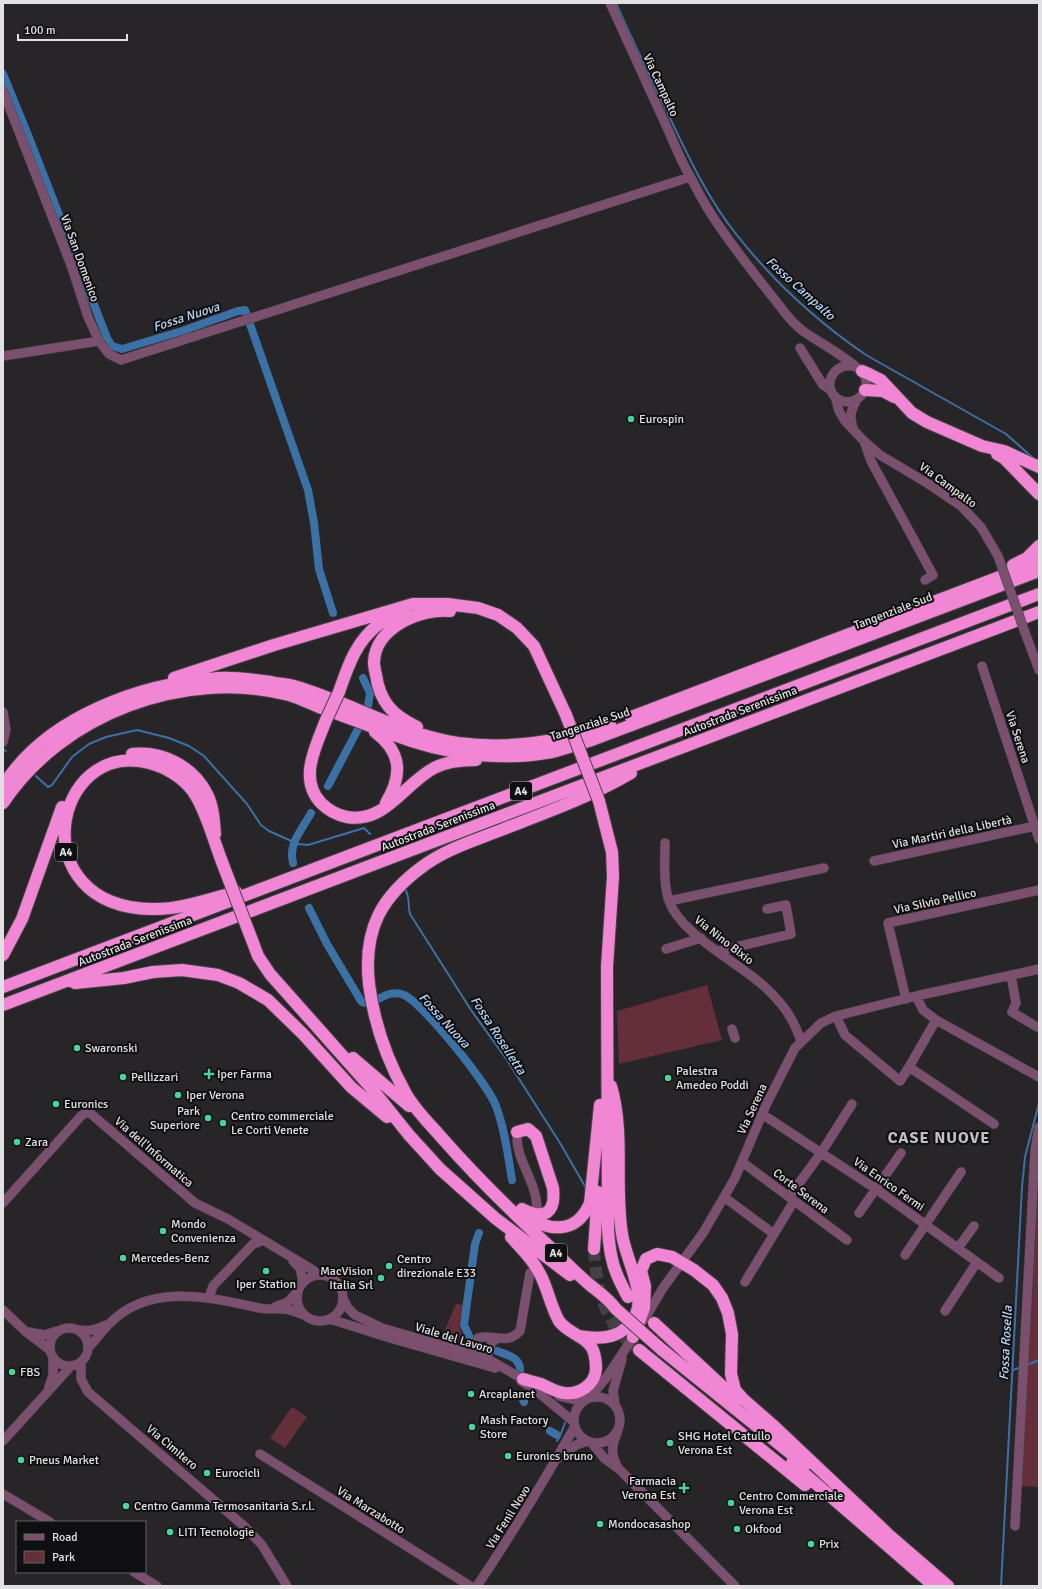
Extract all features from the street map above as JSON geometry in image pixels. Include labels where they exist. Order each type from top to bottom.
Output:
[{"type":"highway","points":[[859,369],[881,380],[912,414],[982,446],[1004,458],[1039,494]]},
{"type":"highway","points":[[861,395],[883,391],[899,401]]},
{"type":"highway","points":[[982,446],[1004,451],[1039,467]]},
{"type":"highway","points":[[947,596],[980,579],[1017,563],[1033,553],[1039,546]]},
{"type":"highway","name":"Tangenziale Sud","points":[[3,786],[29,753],[53,733],[89,712],[116,700],[167,686],[196,680],[244,678],[292,686],[322,695],[421,735],[458,743],[519,746],[564,739],[587,733],[1039,562]]},
{"type":"highway","name":"Tangenziale Sud","points":[[3,803],[14,786],[42,759],[66,739],[96,720],[109,714],[130,705],[166,694],[215,688],[248,688],[289,695],[395,736],[446,750],[468,754],[516,756],[551,752],[592,740],[1039,571]]},
{"type":"highway","name":"Autostrada Serenissima","points":[[3,987],[1039,594]]},
{"type":"highway","points":[[116,700],[152,685],[323,630],[413,604],[447,604],[478,608],[498,616],[516,628],[534,646],[566,715],[599,801],[612,852],[613,876],[607,967],[608,1230],[609,1250],[616,1275],[628,1296]]},
{"type":"highway","points":[[447,604],[410,609],[379,624],[366,636],[352,656],[339,692],[314,750],[310,767],[310,781],[316,795],[325,806],[342,816],[360,818],[376,814],[425,773],[435,767],[461,760],[516,756]]},
{"type":"highway","points":[[479,745],[418,727],[404,720],[393,712],[382,698],[377,681],[374,662],[377,652],[379,646],[389,632],[403,621],[423,612],[444,610],[463,612],[516,628]]},
{"type":"highway","name":"Autostrada Serenissima","points":[[3,1006],[1039,612]]},
{"type":"highway","points":[[363,723],[390,745],[395,755],[397,766],[394,788],[386,802],[376,814]]},
{"type":"highway","name":"A4","points":[[3,955],[22,920],[67,794],[83,774],[103,761],[127,755],[146,754],[172,760],[187,769],[199,781],[208,795],[214,814],[216,843]]},
{"type":"highway","name":"A4","points":[[616,1309],[607,1298],[591,1286],[496,1196],[422,1116],[405,1093],[383,1049],[372,1000],[368,951],[371,932],[377,917],[389,898],[403,881],[427,863],[455,848],[577,800],[617,782],[656,758]]},
{"type":"highway","name":"A4","points":[[293,878],[179,906],[154,909],[132,908],[113,902],[95,893],[81,880],[72,867],[67,854],[64,837],[65,822],[74,796],[89,777],[100,769],[112,764],[126,761],[140,761],[160,766],[180,778],[192,790],[200,805],[216,843],[222,862],[252,940],[258,956],[270,974],[311,1022],[373,1090],[409,1135],[440,1169],[495,1218],[616,1309],[661,1349],[736,1409],[885,1538]]},
{"type":"highway","name":"A4","points":[[58,985],[124,978],[153,972],[182,970],[218,975],[239,983],[268,1000],[303,1034],[351,1087],[409,1135]]},
{"type":"highway","name":"A4","points":[[311,1022],[422,1116]]},
{"type":"highway","points":[[496,1196],[534,1222],[554,1228],[571,1224],[582,1217],[590,1202],[603,1086],[607,1071]]},
{"type":"highway","points":[[594,1249],[607,1071]]},
{"type":"highway","points":[[578,1336],[598,1339],[610,1337],[628,1326],[636,1314],[638,1307],[638,1296],[622,1237],[619,1216],[619,1148],[617,1105],[607,1071]]},
{"type":"highway","name":"A4","points":[[496,1196],[533,1214],[543,1214],[552,1208],[553,1188],[536,1136],[528,1130],[517,1132]]},
{"type":"highway","name":"A4","points":[[495,1218],[537,1268],[548,1292],[555,1313],[561,1323],[588,1343],[594,1353],[596,1364],[596,1373],[592,1382],[585,1389],[575,1393],[564,1393],[539,1383],[523,1379]]},
{"type":"highway","points":[[634,1337],[644,1308],[645,1286],[641,1271],[646,1259],[657,1254],[672,1257],[713,1285],[722,1298],[728,1313],[732,1334],[731,1374],[735,1390],[775,1427],[934,1586]]},
{"type":"highway","points":[[654,1323],[732,1396],[830,1480],[885,1538],[948,1586]]},
{"type":"highway","points":[[639,1350],[865,1533],[885,1538]]},
{"type":"street","name":"Via Campalto","points":[[610,3],[690,177],[721,229],[783,311],[802,330],[821,345]]},
{"type":"street","name":"Via San Domenico","points":[[3,91],[68,258],[88,317],[99,341],[109,354],[121,360],[690,177]]},
{"type":"street","points":[[3,356],[99,341]]},
{"type":"street","points":[[821,345],[859,369],[866,380],[861,395],[851,410],[850,418],[853,430]]},
{"type":"street","points":[[821,345],[834,360],[836,370]]},
{"type":"street","points":[[800,348],[823,385],[833,393],[845,401],[861,395]]},
{"type":"street","points":[[833,393],[830,380],[836,370],[845,366],[859,369]]},
{"type":"street","name":"Via Campalto","points":[[833,393],[839,411],[845,421],[863,440],[880,455],[927,482],[961,506],[981,527],[998,556],[1039,670]]},
{"type":"street","points":[[863,440],[871,461],[933,575],[925,580]]},
{"type":"street","name":"Via Serena","points":[[982,666],[1039,839]]},
{"type":"street","points":[[3,712],[6,730],[3,742]]},
{"type":"street","name":"Via Martiri della Libertà","points":[[874,861],[1035,826]]},
{"type":"street","name":"Via Nino Bixio","points":[[665,843],[666,887],[669,901],[677,916],[701,938],[765,987],[775,997],[792,1018],[801,1041]]},
{"type":"street","points":[[669,901],[824,868]]},
{"type":"street","name":"Via Silvio Pellico","points":[[906,999],[888,924],[1039,890]]},
{"type":"street","points":[[718,951],[791,934],[786,905],[767,909]]},
{"type":"street","points":[[666,949],[701,938]]},
{"type":"street","name":"Via Serena","points":[[588,1398],[603,1383],[623,1354],[663,1288],[682,1263],[724,1197],[735,1178],[762,1114],[795,1048],[801,1041],[821,1024],[836,1016],[916,996],[1039,969]]},
{"type":"street","points":[[1011,976],[1016,1003],[1012,1012],[1037,1027]]},
{"type":"street","points":[[916,996],[923,1010],[936,1020],[1039,1077]]},
{"type":"street","points":[[836,1016],[845,1034],[900,1081],[936,1020]]},
{"type":"street","points":[[732,1029],[735,1038]]},
{"type":"street","points":[[908,1067],[994,1124]]},
{"type":"street","points":[[745,1282],[774,1234],[792,1199],[852,1104]]},
{"type":"street","name":"Via dell'Informatica","points":[[3,1203],[81,1116],[85,1113],[94,1115],[195,1203],[228,1219],[266,1241],[313,1270],[318,1275]]},
{"type":"street","name":"Via Enrico Fermi","points":[[762,1114],[876,1189],[999,1278]]},
{"type":"street","points":[[1015,1526],[1035,1150],[1039,1127]]},
{"type":"street","points":[[517,1132],[516,1143],[537,1197],[537,1207]]},
{"type":"street","points":[[859,1213],[900,1153]]},
{"type":"street","name":"Corte Serena","points":[[742,1162],[847,1240]]},
{"type":"street","points":[[906,1254],[961,1172]]},
{"type":"street","points":[[724,1197],[774,1234]]},
{"type":"street","name":"Via dell'Informatica","points":[[208,1210],[222,1222],[296,1263],[300,1268],[303,1282]]},
{"type":"street","points":[[958,1248],[974,1226]]},
{"type":"street","points":[[209,1297],[213,1286],[253,1244],[259,1242]]},
{"type":"street","points":[[945,1311],[977,1262]]},
{"type":"street","points":[[473,1353],[478,1338],[482,1336],[510,1339],[520,1332],[530,1273]]},
{"type":"street","points":[[272,1309],[288,1302],[307,1278],[318,1275]]},
{"type":"street","name":"Viale del Lavoro","points":[[318,1275],[324,1275],[333,1279],[339,1285],[342,1291],[343,1299],[348,1308],[355,1315],[382,1328],[473,1353],[486,1358],[523,1379],[562,1398],[576,1400],[603,1397],[610,1400],[615,1404],[621,1418],[620,1426],[614,1440],[612,1457],[619,1469]]},
{"type":"street","points":[[297,1292],[298,1307],[304,1315]]},
{"type":"street","name":"Viale del Lavoro","points":[[81,1362],[87,1353],[88,1348],[108,1325],[131,1307],[152,1299],[175,1296],[209,1297],[260,1308],[284,1309],[304,1315],[316,1321],[330,1319],[390,1338],[492,1366],[534,1389],[574,1424],[579,1434],[589,1441],[605,1459],[619,1469],[735,1586]]},
{"type":"street","points":[[330,1319],[339,1311],[343,1299]]},
{"type":"street","points":[[3,1310],[51,1354],[58,1363],[64,1366],[71,1366],[81,1362]]},
{"type":"street","name":"Viale del Lavoro","points":[[57,1331],[67,1327],[85,1331],[96,1330],[108,1325]]},
{"type":"street","points":[[79,1330],[86,1338],[88,1348]]},
{"type":"street","points":[[26,1332],[44,1335],[57,1331]]},
{"type":"street","points":[[48,1390],[53,1375],[50,1340],[57,1331]]},
{"type":"street","points":[[486,1358],[492,1342],[498,1338]]},
{"type":"street","points":[[615,1404],[613,1390],[623,1354]]},
{"type":"street","name":"Via Cimitero","points":[[81,1362],[81,1379],[88,1392],[245,1527],[262,1545],[287,1586]]},
{"type":"street","points":[[3,1441],[71,1366]]},
{"type":"street","points":[[574,1424],[577,1408],[588,1398]]},
{"type":"street","name":"Via Fenil Novo","points":[[477,1586],[499,1554],[557,1459],[574,1424]]},
{"type":"street","points":[[589,1441],[598,1443],[606,1441],[612,1438],[617,1432]]},
{"type":"street","name":"Via Fenil Novo","points":[[557,1459],[576,1445],[589,1441]]},
{"type":"street","name":"Via Marzabotto","points":[[260,1454],[470,1586]]},
{"type":"street","points":[[3,1494],[48,1521]]},
{"type":"street","points":[[136,1573],[157,1586]]},
{"type":"green space","points":[[707,985],[722,1040],[619,1064],[617,1011]]},
{"type":"green space","points":[[1039,1144],[1039,1487],[1019,1486]]},
{"type":"green space","points":[[456,1304],[464,1305],[460,1321],[460,1330],[469,1343],[468,1346],[465,1347],[440,1341]]},
{"type":"green space","points":[[292,1407],[307,1417],[285,1448],[270,1438]]},
{"type":"waterway","name":"Fosso Campalto","points":[[616,3],[699,177],[726,221],[765,268],[814,315],[866,355],[1006,434],[1033,458]]},
{"type":"waterway","name":"Fossa Nuova","points":[[3,74],[107,338],[112,346],[122,349],[245,310],[308,490],[314,523],[319,569],[333,613]]},
{"type":"waterway","name":"Fossa Nuova","points":[[363,678],[370,693],[368,706]]},
{"type":"waterway","name":"Fossa Roselletta","points":[[36,776],[48,787],[52,785],[72,757],[89,744],[106,737],[137,730],[169,738],[189,746],[204,756],[247,804],[261,825],[269,831],[298,844],[308,845],[364,828],[370,834]]},
{"type":"waterway","name":"Fossa Nuova","points":[[328,786],[357,731]]},
{"type":"waterway","name":"Fossa Nuova","points":[[293,863],[292,849],[294,843],[311,813]]},
{"type":"waterway","name":"Fossa Roselletta","points":[[405,889],[408,896],[410,914],[471,1010],[507,1060],[560,1143],[586,1188]]},
{"type":"waterway","name":"Fossa Nuova","points":[[309,908],[327,944],[361,1001],[365,1003],[370,1002],[393,993],[404,995],[413,1001],[440,1028],[469,1064],[491,1096],[496,1106],[508,1152],[512,1180]]},
{"type":"waterway","name":"Fossa Rosella","points":[[1001,1586],[1022,1187],[1025,1157],[1039,1103]]},
{"type":"waterway","name":"Fossa Nuova","points":[[470,1338],[464,1325],[475,1244],[479,1233]]},
{"type":"waterway","name":"Fossa Nuova","points":[[497,1351],[509,1355],[515,1359],[518,1362],[520,1370]]},
{"type":"waterway","points":[[1027,1365],[1039,1360]]},
{"type":"waterway","points":[[1013,1370],[1021,1367]]},
{"type":"waterway","name":"Fossa Nuova","points":[[521,1394],[524,1402]]},
{"type":"waterway","name":"Fossa Roselletta","points":[[557,1441],[565,1423]]},
{"type":"waterway","name":"Fossa Nuova","points":[[550,1431],[557,1435]]},
{"type":"tunnel","points":[[594,1249],[598,1284],[609,1317],[623,1336],[639,1350]]},
{"type":"place","name":"Eurospin","points":[[631,419]]},
{"type":"place","name":"Swaronski","points":[[77,1048]]},
{"type":"place","name":"Iper Farma","points":[[209,1074]]},
{"type":"place","name":"Pellizzari","points":[[123,1077]]},
{"type":"place","name":"Palestra Amedeo Poddi","points":[[668,1078]]},
{"type":"place","name":"Iper Verona","points":[[178,1095]]},
{"type":"place","name":"Euronics","points":[[56,1104]]},
{"type":"place","name":"Park Superiore","points":[[208,1118]]},
{"type":"place","name":"Centro commerciale Le Corti Venete","points":[[223,1123]]},
{"type":"place","name":"Zara","points":[[17,1142]]},
{"type":"place","name":"Mondo Convenienza","points":[[163,1231]]},
{"type":"place","name":"Mercedes-Benz","points":[[123,1258]]},
{"type":"place","name":"Centro direzionale E33","points":[[389,1266]]},
{"type":"place","name":"Iper Station","points":[[266,1271]]},
{"type":"place","name":"MacVision Italia Srl","points":[[381,1278]]},
{"type":"place","name":"FBS","points":[[12,1372]]},
{"type":"place","name":"Arcaplanet","points":[[471,1394]]},
{"type":"place","name":"Mash Factory Store","points":[[472,1427]]},
{"type":"place","name":"SHG Hotel Catullo Verona Est","points":[[670,1443]]},
{"type":"place","name":"Euronics bruno","points":[[508,1456]]},
{"type":"place","name":"Pneus Market","points":[[21,1460]]},
{"type":"place","name":"Eurocicli","points":[[207,1473]]},
{"type":"place","name":"Farmacia Verona Est","points":[[684,1488]]},
{"type":"place","name":"Centro Commerciale Verona Est","points":[[731,1503]]},
{"type":"place","name":"Centro Gamma Termosanitaria S.r.l.","points":[[126,1506]]},
{"type":"place","name":"Mondocasashop","points":[[600,1524]]},
{"type":"place","name":"Okfood","points":[[737,1529]]},
{"type":"place","name":"LITI Tecnologie","points":[[170,1532]]},
{"type":"place","name":"Prix","points":[[811,1544]]},
{"type":"district","name":"CASE NUOVE","points":[[939,1137]]}]
